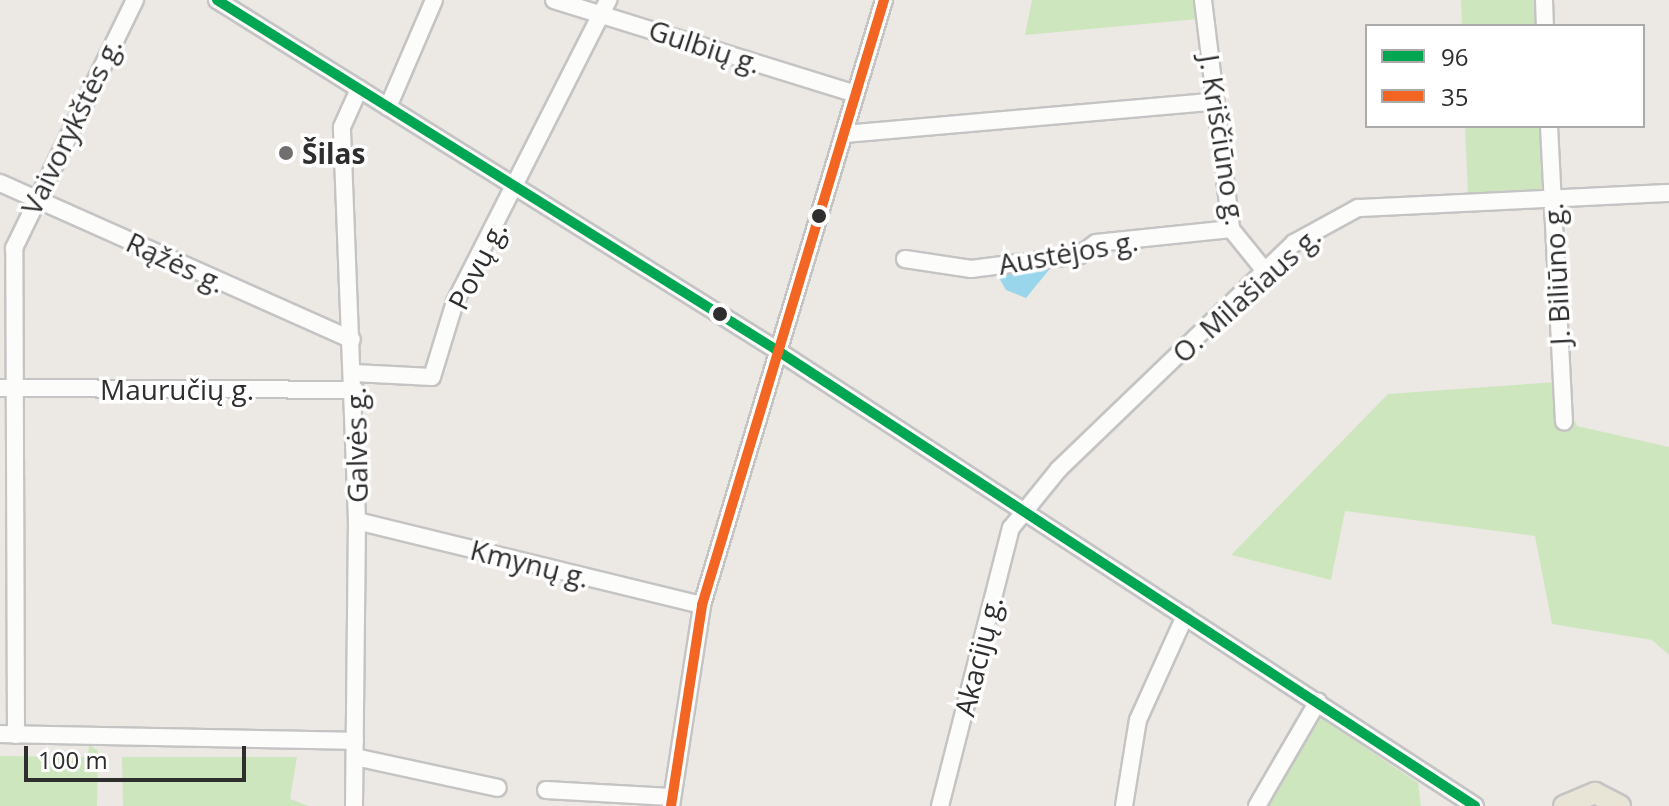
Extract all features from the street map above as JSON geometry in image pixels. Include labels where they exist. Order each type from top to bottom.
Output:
[{"type":"main road","points":[[1564,806],[1595,793],[1620,806]]},
{"type":"street","name":"Vaivorykštės g.","points":[[8,734],[6,388],[14,248],[33,198],[135,0]]},
{"type":"street","points":[[217,0],[775,349],[1475,806]]},
{"type":"street","points":[[388,107],[434,0]]},
{"type":"street","name":"Gulbių g.","points":[[554,0],[606,7],[855,94]]},
{"type":"street","points":[[546,790],[671,801],[702,605],[775,349],[884,0]]},
{"type":"street","name":"J. Kriščiūno g.","points":[[1203,0],[1213,102],[1231,229],[1265,271]]},
{"type":"street","points":[[1544,0],[1545,24]]},
{"type":"street","name":"Povų g.","points":[[354,382],[432,377],[455,302],[517,188],[606,7]]},
{"type":"street","name":"Galvės g.","points":[[354,806],[357,521],[342,127],[359,89]]},
{"type":"street","points":[[844,134],[1213,102]]},
{"type":"street","name":"J. Biliūno g.","points":[[1549,128],[1564,422]]},
{"type":"street","name":"Rąžės g.","points":[[0,183],[352,340]]},
{"type":"street","name":"O. Milašiaus g.","points":[[1023,509],[1265,271],[1334,216],[1358,208],[1669,193]]},
{"type":"street","name":"Austėjos g.","points":[[905,259],[971,269],[1080,255],[1096,243],[1231,229]]},
{"type":"street","name":"Mauručių g.","points":[[6,388],[354,382]]},
{"type":"street","name":"Akacijų g.","points":[[940,806],[1008,534],[1023,509]]},
{"type":"street","name":"Kmynų g.","points":[[357,521],[702,605]]},
{"type":"street","points":[[1124,806],[1138,720],[1185,616]]},
{"type":"street","points":[[1257,806],[1318,701]]},
{"type":"street","points":[[8,734],[355,749],[498,788]]},
{"type":"green space","points":[[1032,0],[1196,0],[1198,19],[1025,35]]},
{"type":"green space","points":[[1461,0],[1538,0],[1540,24],[1462,24]]},
{"type":"green space","points":[[1465,128],[1544,128],[1543,191],[1468,195]]},
{"type":"green space","points":[[1556,382],[1577,426],[1669,447],[1669,655],[1652,640],[1552,624],[1535,536],[1345,511],[1331,580],[1231,555],[1388,394]]},
{"type":"green space","points":[[1318,716],[1418,783],[1421,806],[1267,806]]},
{"type":"green space","points":[[89,744],[98,751],[97,806],[0,806],[0,756],[88,757]]},
{"type":"green space","points":[[122,757],[297,757],[290,799],[308,806],[123,806]]},
{"type":"water","points":[[1053,265],[1026,298],[1006,290],[998,276]]},
{"type":"transit line","name":"96","points":[[217,0],[775,349],[1475,806]]},
{"type":"transit line","name":"35","points":[[671,806],[702,605],[884,0]]},
{"type":"place","name":"Šilas","points":[[286,153]]}]
